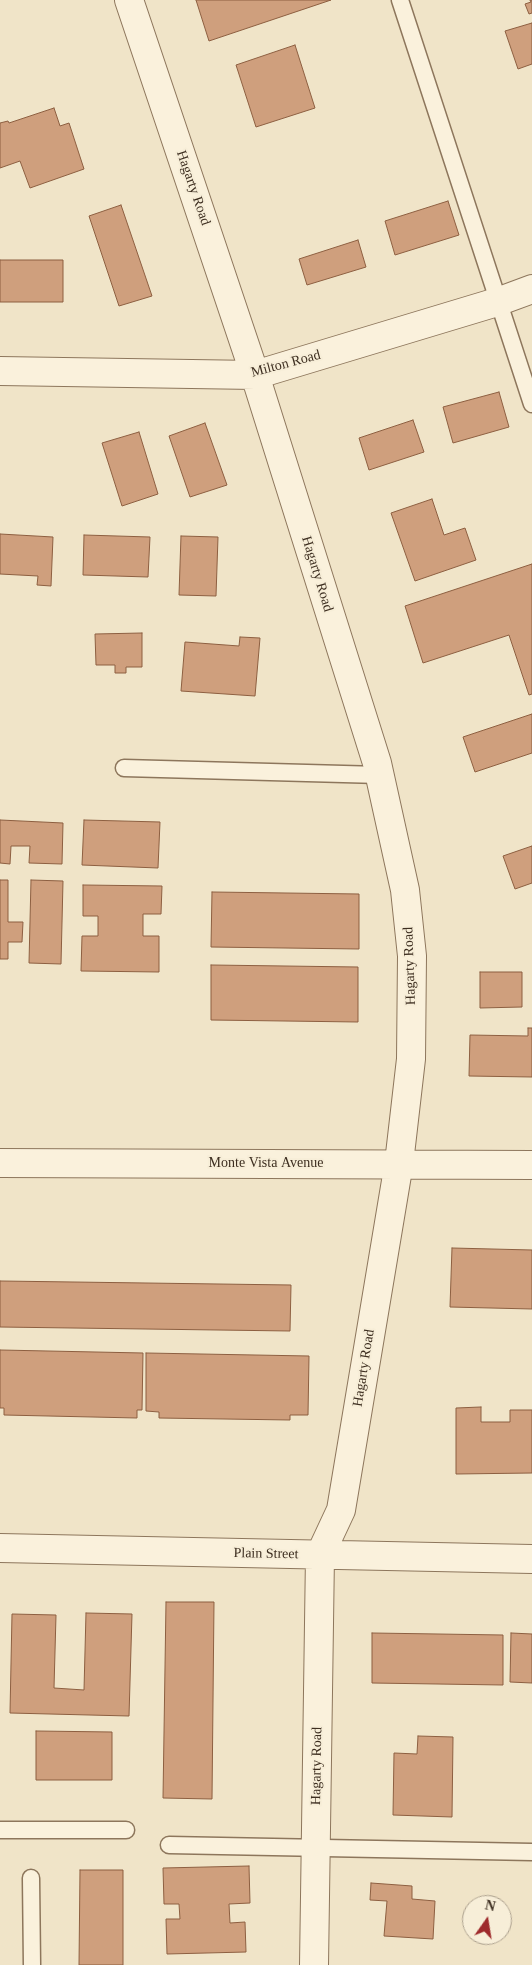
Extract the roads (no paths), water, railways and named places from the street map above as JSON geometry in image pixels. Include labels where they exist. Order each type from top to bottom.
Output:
[{"type":"street","name":"Hagarty Road","points":[[129,0],[255,374],[380,776],[405,890],[412,956],[411,1059],[399,1163],[341,1510],[320,1555],[314,1965]]},
{"type":"street","name":"Milton Road","points":[[0,371],[255,374],[497,302],[532,289]]},
{"type":"street","name":"Monte Vista Avenue","points":[[0,1163],[532,1165]]},
{"type":"street","name":"Plain Street","points":[[0,1548],[532,1559]]},
{"type":"lane","points":[[400,0],[497,302],[532,404]]},
{"type":"lane","points":[[124,768],[380,776]]},
{"type":"lane","points":[[0,1830],[126,1830]]},
{"type":"lane","points":[[169,1845],[532,1852]]},
{"type":"lane","points":[[31,1878],[32,1965]]}]
